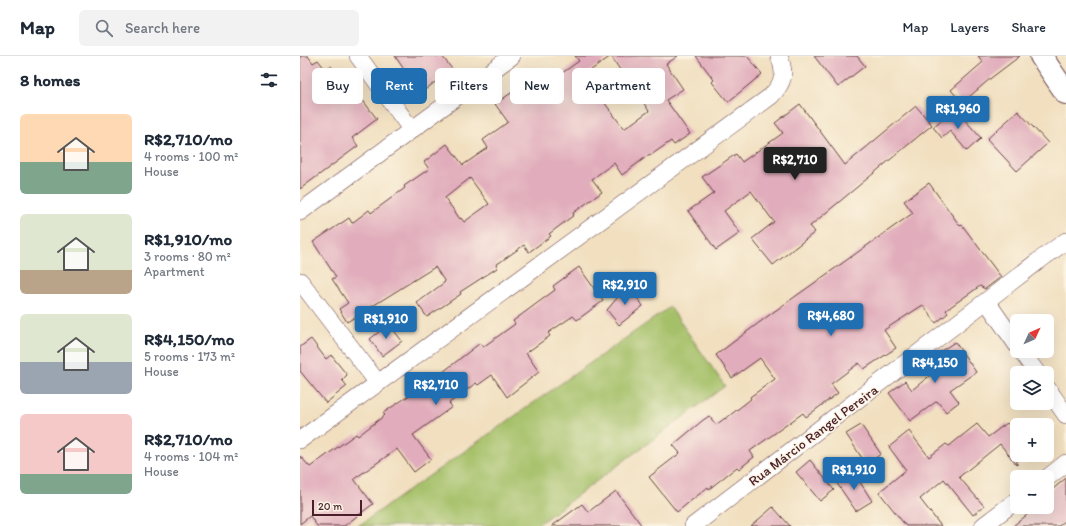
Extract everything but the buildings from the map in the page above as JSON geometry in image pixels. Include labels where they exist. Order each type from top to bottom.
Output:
[{"type":"main road","points":[[1041,56],[1066,93]]},
{"type":"street","points":[[358,56],[411,129]]},
{"type":"street","points":[[300,212],[512,56]]},
{"type":"street","points":[[300,440],[771,96],[779,87],[784,78],[783,65],[779,56]]},
{"type":"street","name":"Rua Márcio Rangel Pereira","points":[[693,526],[1066,241]]},
{"type":"street","points":[[300,281],[378,383]]},
{"type":"street","points":[[987,302],[1010,335]]},
{"type":"street","points":[[1054,398],[1066,415]]},
{"type":"street","points":[[1054,472],[1066,463]]},
{"type":"street","points":[[983,526],[1010,505]]},
{"type":"green space","points":[[670,307],[725,386],[536,526],[358,526]]}]
